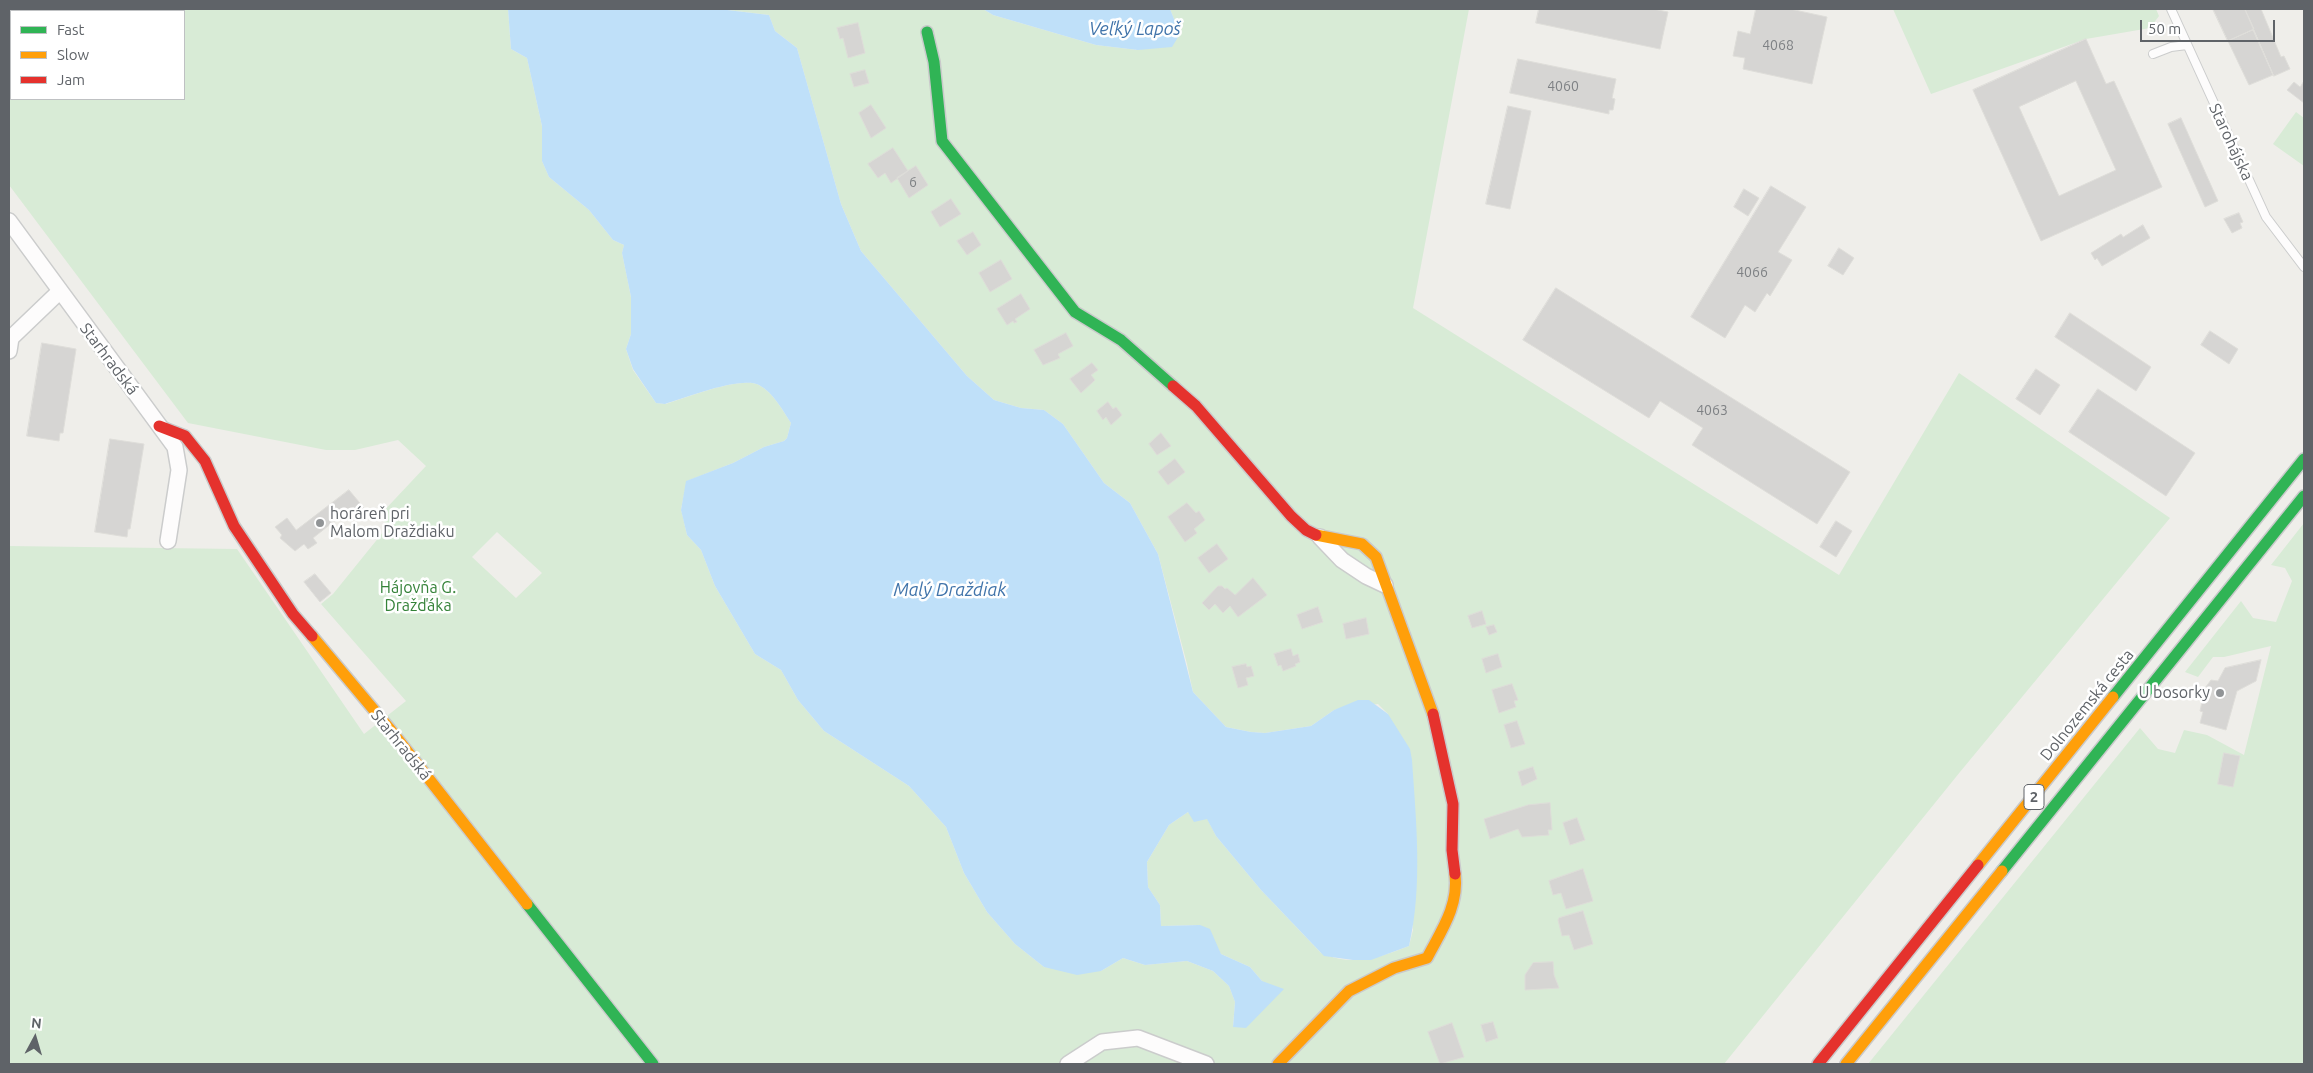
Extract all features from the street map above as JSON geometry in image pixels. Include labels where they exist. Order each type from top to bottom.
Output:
[{"type":"street","points":[[927,32],[934,62],[942,140],[1075,312],[1121,340],[1196,406],[1291,516],[1306,530],[1320,537],[1362,544],[1376,557],[1402,632],[1430,701],[1453,804],[1452,850],[1457,891],[1448,919],[1427,958],[1394,968],[1349,991],[1278,1064]]},
{"type":"street","name":"Starhradská","points":[[9,220],[59,292],[175,447],[179,470],[168,541]]},
{"type":"street","points":[[9,351],[11,338],[59,292]]},
{"type":"street","name":"Starhradská","points":[[160,426],[184,436],[205,461],[234,526],[293,614],[388,728],[654,1064]]},
{"type":"street","name":"Dolnozemská cesta","points":[[1818,1064],[2304,459]]},
{"type":"street","name":"2","points":[[1846,1064],[1960,927],[2111,733],[2304,496]]},
{"type":"street","points":[[1320,537],[1342,560],[1366,576],[1385,585]]},
{"type":"street","points":[[1068,1064],[1102,1042],[1138,1038],[1206,1064]]},
{"type":"lane","name":"Starohájska","points":[[2172,9],[2266,217],[2304,267]]},
{"type":"lane","points":[[2152,54],[2171,47],[2187,45]]},
{"type":"green space","name":"Hájovňa G. Dražďáka","points":[[508,9],[511,49],[527,58],[542,126],[542,161],[549,177],[589,210],[613,240],[624,245],[622,253],[631,297],[631,334],[626,349],[633,370],[656,403],[666,404],[726,385],[750,383],[759,385],[773,397],[791,423],[787,438],[784,441],[764,447],[733,463],[687,481],[681,509],[687,535],[701,550],[715,586],[755,654],[781,670],[798,700],[824,731],[909,786],[946,827],[964,873],[987,912],[1015,944],[1044,967],[1101,971],[1123,958],[1145,965],[1187,961],[1213,971],[1229,986],[1235,1002],[1233,1026],[1262,981],[1250,967],[1221,954],[1200,925],[1161,926],[1160,905],[1148,887],[1147,862],[1169,825],[1188,812],[1207,818],[1216,836],[1261,890],[1321,953],[1344,960],[1355,960],[1376,957],[1409,946],[1413,930],[1388,714],[1378,704],[1334,710],[1311,726],[1265,733],[1226,727],[1193,692],[1158,554],[1130,503],[1104,483],[1063,424],[1044,410],[1021,408],[994,400],[967,376],[861,251],[841,204],[797,48],[775,31],[769,15],[719,9],[983,9],[993,15],[1096,45],[1138,50],[1180,34],[1170,9],[1469,9],[1413,308],[1839,575],[1959,373],[2170,518],[1960,772],[1724,1064],[9,1064],[9,546],[237,549],[364,734],[406,701],[321,604],[333,594],[388,526],[379,516],[426,466],[398,440],[355,450],[326,450],[188,423],[9,185],[9,38],[10,100],[185,100],[185,10],[88,10]],"holes":[[[497,532],[542,573],[516,598],[472,557]]]},
{"type":"green space","points":[[1893,9],[2156,9],[2159,16],[2150,28],[2086,39],[1931,94]]},
{"type":"green space","points":[[2296,112],[2304,118],[2304,166],[2273,144]]},
{"type":"green space","points":[[2304,523],[2304,1064],[1868,1064],[2140,728],[2158,749],[2175,753],[2184,730],[2207,735],[2244,755],[2271,646],[2224,657],[2213,657],[2198,677],[2185,672],[2241,601],[2253,618],[2276,622],[2292,581],[2285,568],[2271,565]]},
{"type":"water","name":"Malý Draždiak","points":[[508,9],[719,9],[769,15],[775,31],[797,48],[841,204],[861,251],[967,376],[994,400],[1021,408],[1044,410],[1063,424],[1104,483],[1130,503],[1158,554],[1193,692],[1226,727],[1251,732],[1265,733],[1311,726],[1334,710],[1358,700],[1369,700],[1388,714],[1410,749],[1412,760],[1417,877],[1416,900],[1409,946],[1371,960],[1353,960],[1324,956],[1261,890],[1216,836],[1207,819],[1194,822],[1188,812],[1169,825],[1147,862],[1148,887],[1160,905],[1161,926],[1200,925],[1210,929],[1221,954],[1250,967],[1262,981],[1284,989],[1246,1028],[1233,1027],[1235,1002],[1229,986],[1213,971],[1187,961],[1145,965],[1123,958],[1101,971],[1077,975],[1044,967],[1015,944],[987,912],[964,873],[946,827],[909,786],[824,731],[798,700],[781,670],[755,654],[715,586],[701,550],[687,535],[681,510],[686,481],[733,463],[764,447],[784,441],[787,438],[791,423],[769,392],[759,385],[750,383],[726,385],[665,404],[656,403],[633,369],[626,349],[631,334],[631,297],[622,253],[624,245],[613,240],[589,210],[549,177],[542,161],[542,126],[527,58],[511,49]]},
{"type":"water","name":"Veľký Lapoš","points":[[983,9],[1170,9],[1180,34],[1172,47],[1138,50],[1096,45],[993,15]]},
{"type":"building","points":[[1539,9],[1653,9],[1668,12],[1660,49],[1536,23]]},
{"type":"building","points":[[1756,9],[1790,9],[1827,17],[1812,84],[1743,69],[1745,58],[1733,56],[1738,31],[1750,34]]},
{"type":"building","points":[[2213,9],[2245,9],[2254,29],[2228,41]]},
{"type":"building","points":[[2245,9],[2261,9],[2281,57],[2284,56],[2290,69],[2274,76]]},
{"type":"building","points":[[858,23],[865,53],[848,58],[843,38],[840,39],[837,28]]},
{"type":"building","points":[[2253,30],[2273,75],[2249,85],[2228,41]]},
{"type":"building","points":[[2086,39],[2106,84],[2114,81],[2162,187],[2041,241],[1973,90]],"holes":[[[2076,81],[2116,170],[2059,196],[2019,107]]]},
{"type":"building","points":[[1518,59],[1616,79],[1612,98],[1615,99],[1613,110],[1609,110],[1609,114],[1510,93]]},
{"type":"building","points":[[865,70],[869,83],[854,87],[850,74]]},
{"type":"building","points":[[2304,81],[2304,103],[2287,90],[2294,82],[2300,87]]},
{"type":"building","points":[[871,105],[886,128],[871,138],[859,113]]},
{"type":"building","points":[[1508,106],[1531,111],[1510,209],[1486,204]]},
{"type":"building","points":[[2181,118],[2218,201],[2205,207],[2168,124]]},
{"type":"building","points":[[893,148],[908,171],[891,183],[885,173],[878,178],[868,164]]},
{"type":"building","points":[[916,166],[928,185],[909,198],[897,178]]},
{"type":"building","points":[[1771,186],[1806,207],[1778,252],[1792,260],[1770,296],[1767,293],[1755,312],[1745,305],[1725,338],[1691,317]]},
{"type":"building","points":[[1744,189],[1759,198],[1748,216],[1734,207]]},
{"type":"building","points":[[951,199],[961,214],[940,227],[931,212]]},
{"type":"building","points":[[2239,213],[2243,222],[2240,223],[2242,228],[2232,233],[2224,219]]},
{"type":"building","points":[[2143,225],[2150,238],[2102,266],[2097,258],[2095,260],[2091,253],[2121,234],[2123,237]]},
{"type":"building","points":[[973,232],[981,245],[967,255],[957,241]]},
{"type":"building","points":[[1839,248],[1854,258],[1843,275],[1828,266]]},
{"type":"building","points":[[1001,260],[1012,279],[990,292],[979,273]]},
{"type":"building","points":[[1556,288],[1850,472],[1817,524],[1692,445],[1703,428],[1660,401],[1649,418],[1523,340]]},
{"type":"building","points":[[1021,294],[1030,309],[1015,319],[1017,322],[1014,323],[1013,321],[1007,325],[997,309]]},
{"type":"building","points":[[2070,313],[2151,367],[2136,391],[2055,337]]},
{"type":"building","points":[[2210,331],[2238,349],[2229,364],[2201,345]]},
{"type":"building","points":[[1066,333],[1073,346],[1058,354],[1060,358],[1043,365],[1034,350]]},
{"type":"building","points":[[42,343],[76,349],[63,433],[60,433],[59,441],[27,436]]},
{"type":"building","points":[[1092,363],[1098,370],[1091,375],[1095,380],[1081,393],[1070,379]]},
{"type":"building","points":[[2036,369],[2060,385],[2040,415],[2016,399]]},
{"type":"building","points":[[2098,389],[2195,453],[2166,496],[2069,432]]},
{"type":"building","points":[[1108,402],[1113,409],[1116,407],[1122,415],[1111,425],[1106,417],[1103,420],[1097,411]]},
{"type":"building","points":[[1161,433],[1171,446],[1157,455],[1149,444]]},
{"type":"building","points":[[110,439],[144,444],[130,529],[128,529],[127,537],[95,532]]},
{"type":"building","points":[[1175,459],[1185,472],[1168,485],[1158,472]]},
{"type":"building","name":"horáreň pri Malom Draždiaku","points":[[349,490],[364,508],[352,518],[347,511],[313,538],[317,543],[308,549],[304,544],[295,551],[280,538],[282,535],[275,527],[287,518],[296,530]]},
{"type":"building","points":[[1187,503],[1196,513],[1199,511],[1205,520],[1194,529],[1197,533],[1185,542],[1168,517]]},
{"type":"building","points":[[1836,521],[1852,531],[1836,557],[1820,547]]},
{"type":"building","points":[[1217,544],[1228,559],[1209,573],[1198,558]]},
{"type":"building","points":[[315,574],[331,593],[320,602],[304,582]]},
{"type":"building","points":[[1253,578],[1267,595],[1238,617],[1230,606],[1223,613],[1215,604],[1209,610],[1202,603],[1218,586],[1227,588],[1235,595]]},
{"type":"building","points":[[1318,607],[1323,622],[1302,629],[1297,615]]},
{"type":"building","points":[[1482,611],[1486,624],[1472,628],[1468,616]]},
{"type":"building","points":[[1366,618],[1369,634],[1346,639],[1343,624]]},
{"type":"building","points":[[1494,625],[1497,632],[1489,635],[1486,627]]},
{"type":"building","points":[[1291,649],[1293,656],[1298,654],[1300,662],[1295,664],[1296,666],[1283,671],[1281,665],[1278,666],[1274,654]]},
{"type":"building","points":[[1498,654],[1502,667],[1486,673],[1482,659]]},
{"type":"building","points":[[2261,660],[2256,681],[2237,691],[2226,730],[2200,723],[2203,712],[2200,711],[2205,688],[2211,680],[2218,681],[2225,668]]},
{"type":"building","points":[[1246,664],[1247,667],[1251,666],[1254,676],[1246,678],[1248,685],[1238,688],[1232,667]]},
{"type":"building","points":[[1512,684],[1518,700],[1514,701],[1516,707],[1499,713],[1492,690]]},
{"type":"building","points":[[1517,721],[1525,744],[1511,748],[1504,725]]},
{"type":"building","points":[[2224,753],[2240,756],[2233,787],[2218,784]]},
{"type":"building","points":[[1533,767],[1537,779],[1522,786],[1518,772]]},
{"type":"building","points":[[1550,803],[1552,830],[1548,830],[1549,835],[1522,837],[1518,829],[1490,839],[1484,819],[1528,805]]},
{"type":"building","points":[[1577,818],[1585,840],[1570,845],[1563,823]]},
{"type":"building","points":[[1583,869],[1593,901],[1566,909],[1561,893],[1553,895],[1549,881]]},
{"type":"building","points":[[1583,911],[1593,944],[1574,950],[1569,935],[1562,936],[1558,920],[1559,918]]},
{"type":"building","points":[[1553,962],[1554,975],[1559,988],[1525,990],[1525,975],[1533,963]]},
{"type":"building","points":[[1493,1022],[1498,1038],[1486,1042],[1481,1025]]},
{"type":"building","points":[[1452,1023],[1464,1057],[1440,1064],[1428,1032]]},
{"type":"traffic: fast","points":[[20,10],[26,9]]},
{"type":"traffic: fast","points":[[927,32],[934,62],[942,141],[1075,312],[1121,340],[1173,386]]},
{"type":"traffic: fast","points":[[2113,697],[2304,459]]},
{"type":"traffic: fast","points":[[2002,871],[2304,496]]},
{"type":"traffic: fast","points":[[527,904],[653,1064]]},
{"type":"traffic: slow","points":[[1316,535],[1362,544],[1376,557],[1433,714]]},
{"type":"traffic: slow","points":[[312,636],[389,728],[527,904]]},
{"type":"traffic: slow","points":[[1978,865],[2113,697]]},
{"type":"traffic: slow","points":[[1846,1064],[2002,871]]},
{"type":"traffic: slow","points":[[1278,1064],[1349,991],[1394,968],[1427,958],[1452,908],[1456,886],[1455,874]]},
{"type":"traffic: jam","points":[[1173,386],[1196,406],[1291,516],[1306,530],[1316,535]]},
{"type":"traffic: jam","points":[[159,426],[185,436],[205,461],[234,526],[293,614],[312,636]]},
{"type":"traffic: jam","points":[[1433,714],[1453,804],[1452,850],[1455,874]]},
{"type":"traffic: jam","points":[[1818,1064],[1978,865]]},
{"type":"place","name":"horáreň pri Malom Draždiaku","points":[[320,523]]},
{"type":"place","name":"U bosorky","points":[[2220,693]]}]
